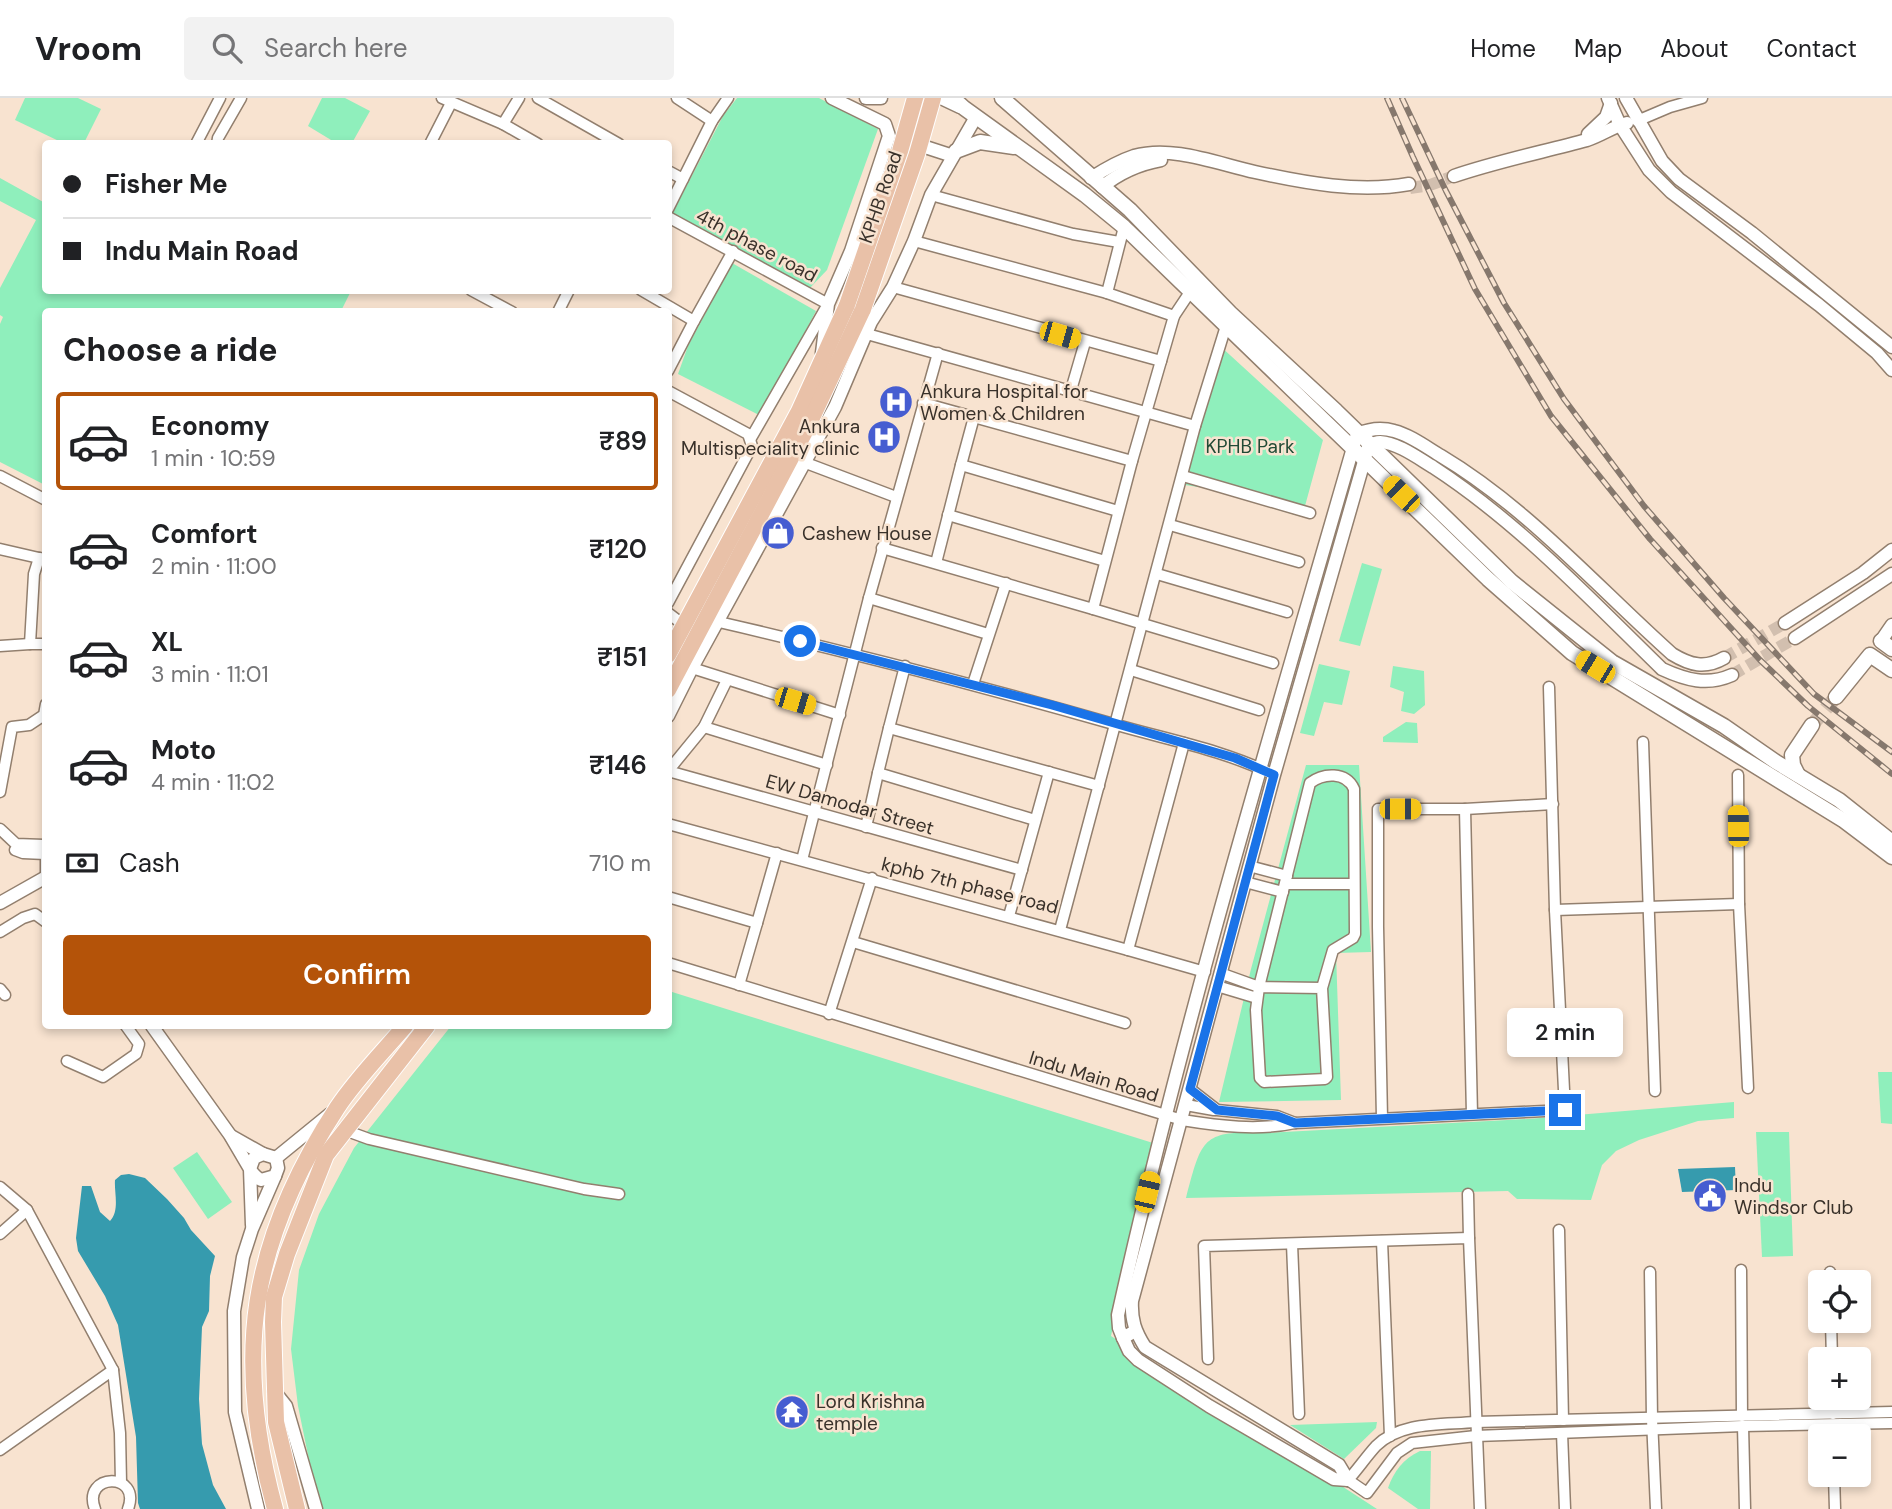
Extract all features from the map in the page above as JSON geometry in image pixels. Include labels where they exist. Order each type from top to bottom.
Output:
[{"type":"main road","name":"KPHB Road","points":[[672,648],[821,366],[847,304],[915,98]]},
{"type":"main road","name":"KPHB Road","points":[[672,684],[714,619],[863,309],[917,154],[933,98]]},
{"type":"main road","points":[[1002,98],[1130,211],[1230,313],[1336,411],[1361,446],[1488,579],[1572,653],[1843,820],[1892,857]]},
{"type":"main road","points":[[964,108],[1085,195],[1121,234],[1190,292],[1512,582],[1612,662],[1724,726],[1776,762],[1839,800],[1892,842]]},
{"type":"main road","points":[[954,153],[980,142],[1022,150]]},
{"type":"main road","points":[[1836,697],[1870,655],[1892,670]]},
{"type":"main road","points":[[1799,776],[1793,765],[1792,755],[1812,725]]},
{"type":"main road","points":[[275,1509],[257,1427],[252,1375],[259,1284],[272,1237],[290,1191],[338,1107],[403,1029]]},
{"type":"main road","points":[[297,1509],[276,1422],[274,1297],[287,1254],[327,1155],[425,1029]]},
{"type":"street","points":[[198,140],[220,98]]},
{"type":"street","points":[[218,140],[241,98]]},
{"type":"street","points":[[503,124],[519,98]]},
{"type":"street","points":[[538,98],[612,140]]},
{"type":"street","points":[[677,98],[712,121]]},
{"type":"street","points":[[672,201],[712,121],[727,98]]},
{"type":"street","points":[[672,596],[751,452],[751,438],[828,304],[851,251],[889,136],[885,124],[832,98]]},
{"type":"street","points":[[866,98],[881,98]]},
{"type":"street","points":[[672,708],[714,619],[806,463],[835,407],[867,334],[914,241],[931,195],[954,153],[964,108],[941,98]]},
{"type":"street","points":[[1626,98],[1662,161],[1679,179],[1892,347]]},
{"type":"street","points":[[1617,125],[1590,139],[1453,174],[1481,162],[1588,134],[1606,126],[1637,121],[1670,107],[1702,98]]},
{"type":"street","points":[[431,140],[446,100],[503,124],[531,140]]},
{"type":"street","points":[[1609,100],[1617,125],[1649,170],[1671,192],[1867,345],[1892,370]]},
{"type":"street","points":[[1588,134],[1606,117],[1609,100]]},
{"type":"street","points":[[889,136],[954,153]]},
{"type":"street","points":[[1096,182],[1111,166],[1134,156],[1181,154],[1320,184],[1384,189],[1410,186]]},
{"type":"street","points":[[672,173],[683,179]]},
{"type":"street","points":[[931,195],[1073,234],[1121,234],[1107,293]]},
{"type":"street","name":"4th phase road","points":[[672,219],[828,304]]},
{"type":"street","points":[[914,241],[1107,293],[1174,316]]},
{"type":"street","points":[[1759,259],[1769,248]]},
{"type":"street","points":[[672,363],[733,251]]},
{"type":"street","points":[[893,287],[1084,342],[1161,361]]},
{"type":"street","points":[[1093,609],[1174,316],[1190,292]]},
{"type":"street","points":[[648,294],[672,308]]},
{"type":"street","points":[[492,295],[507,308]]},
{"type":"street","points":[[821,366],[828,304]]},
{"type":"street","points":[[672,308],[694,321]]},
{"type":"street","name":"kphb 7th phase road","points":[[672,825],[1060,930],[1195,426],[1226,326]]},
{"type":"street","points":[[867,334],[1195,426]]},
{"type":"street","points":[[1071,390],[1084,342]]},
{"type":"street","points":[[802,860],[882,548],[938,353]]},
{"type":"street","points":[[672,393],[736,426],[751,438]]},
{"type":"street","points":[[923,402],[1132,461]]},
{"type":"street","points":[[936,563],[974,417]]},
{"type":"street","points":[[1653,1424],[1563,1420],[1475,1422],[1403,1429],[1365,1450],[1346,1476],[1334,1479],[1209,1406],[1138,1360],[1129,1351],[1123,1338],[1118,1315],[1165,1115],[1260,768],[1296,642],[1361,446],[1371,428],[1393,430],[1473,475],[1556,546],[1672,654],[1685,662],[1699,665],[1712,665],[1724,658]]},
{"type":"street","points":[[1361,446],[1379,442],[1402,450],[1452,480],[1485,504],[1536,545],[1662,669],[1681,678],[1697,681],[1711,682],[1732,675]]},
{"type":"street","points":[[1361,446],[1311,647],[1132,1301],[1135,1331],[1145,1347],[1339,1465],[1346,1476],[1367,1493],[1397,1452],[1412,1443],[1653,1424],[1742,1421],[1810,1424]]},
{"type":"street","points":[[806,463],[896,497]]},
{"type":"street","points":[[961,465],[1118,511]]},
{"type":"street","points":[[0,476],[42,498]]},
{"type":"street","points":[[1183,476],[1310,513]]},
{"type":"street","points":[[948,515],[1105,561]]},
{"type":"street","points":[[1170,525],[1299,562]]},
{"type":"street","points":[[882,548],[1273,663]]},
{"type":"street","points":[[0,549],[42,558],[34,573],[30,644]]},
{"type":"street","points":[[1784,623],[1863,573],[1892,550]]},
{"type":"street","points":[[1157,574],[1287,612]]},
{"type":"street","points":[[1796,638],[1892,574]]},
{"type":"street","points":[[973,684],[1006,583]]},
{"type":"street","points":[[869,598],[988,634]]},
{"type":"street","points":[[672,616],[685,626]]},
{"type":"street","points":[[714,619],[973,684],[1235,758],[1274,775]]},
{"type":"street","points":[[1886,645],[1892,625]]},
{"type":"street","points":[[1296,642],[1311,647]]},
{"type":"street","points":[[0,646],[42,644]]},
{"type":"street","points":[[866,827],[905,666]]},
{"type":"street","points":[[692,668],[840,715]]},
{"type":"street","points":[[1130,670],[1259,710]]},
{"type":"street","points":[[672,766],[704,727],[727,680]]},
{"type":"street","points":[[1549,687],[1555,910],[1740,904]]},
{"type":"street","points":[[0,725],[29,725],[42,716]]},
{"type":"street","points":[[0,792],[12,727]]},
{"type":"street","points":[[704,727],[827,765]]},
{"type":"street","points":[[889,728],[1100,786]]},
{"type":"street","points":[[1643,742],[1655,1090]]},
{"type":"street","points":[[1128,950],[1184,743]]},
{"type":"street","name":"EW Damodar Street","points":[[672,772],[1022,870]]},
{"type":"street","points":[[1009,916],[1049,772]]},
{"type":"street","points":[[878,773],[1035,820]]},
{"type":"street","points":[[1738,775],[1740,904],[1748,1088]]},
{"type":"street","points":[[1319,776],[1342,776],[1354,789],[1353,938],[1333,950],[1322,988],[1328,1074],[1325,1079],[1267,1083],[1260,1078],[1256,1010],[1285,884],[1310,783],[1319,776]]},
{"type":"street","points":[[1382,1118],[1378,809],[1465,809],[1553,804]]},
{"type":"street","points":[[1465,809],[1472,1114]]},
{"type":"street","points":[[0,830],[16,844],[42,850]]},
{"type":"street","points":[[15,850],[23,853],[42,851]]},
{"type":"street","points":[[739,985],[776,853]]},
{"type":"street","points":[[1249,866],[1285,884]]},
{"type":"street","points":[[0,903],[42,878]]},
{"type":"street","points":[[829,1014],[872,878]]},
{"type":"street","points":[[1245,882],[1354,884]]},
{"type":"street","points":[[672,898],[757,923]]},
{"type":"street","name":"Indu Main Road","points":[[672,964],[1182,1121],[1223,1127],[1278,1127],[1295,1123],[1565,1110],[1555,910]]},
{"type":"street","points":[[0,932],[35,914],[42,919]]},
{"type":"street","points":[[1060,930],[1205,972]]},
{"type":"street","points":[[853,942],[1125,1023]]},
{"type":"street","points":[[1219,980],[1258,992],[1322,988]]},
{"type":"street","points":[[67,1061],[103,1077],[136,1054],[139,1044],[128,1029]]},
{"type":"street","points":[[154,1029],[230,1135],[254,1176],[261,1180],[275,1176]]},
{"type":"street","points":[[1190,1089],[1217,1110]]},
{"type":"street","points":[[1186,1105],[1277,1116],[1295,1123]]},
{"type":"street","points":[[276,1158],[338,1107]]},
{"type":"street","points":[[347,1131],[406,1148],[584,1189],[619,1194]]},
{"type":"street","points":[[230,1135],[263,1154],[276,1158]]},
{"type":"street","points":[[252,1229],[250,1169],[254,1158],[263,1154]]},
{"type":"street","points":[[258,1509],[243,1450],[234,1396],[234,1311],[243,1257],[278,1168],[276,1158]]},
{"type":"street","points":[[0,1187],[27,1210],[113,1370],[120,1433],[121,1483]]},
{"type":"street","points":[[1468,1194],[1480,1509]]},
{"type":"street","points":[[0,1234],[27,1210]]},
{"type":"street","points":[[1559,1230],[1563,1420]]},
{"type":"street","points":[[1208,1359],[1204,1246],[1469,1238]]},
{"type":"street","points":[[1382,1241],[1390,1436]]},
{"type":"street","points":[[1292,1244],[1299,1414]]},
{"type":"street","points":[[1741,1270],[1745,1509]]},
{"type":"street","points":[[1650,1272],[1656,1509]]},
{"type":"street","points":[[1123,1338],[1135,1331]]},
{"type":"street","points":[[0,1450],[113,1370]]},
{"type":"street","points":[[274,1390],[286,1406],[316,1509]]},
{"type":"street","points":[[1838,1424],[1892,1412]]},
{"type":"street","points":[[1862,1424],[1892,1423]]},
{"type":"street","points":[[1562,1433],[1565,1509]]},
{"type":"street","points":[[95,1509],[92,1498],[98,1486],[109,1481],[121,1483],[130,1493],[129,1508]]},
{"type":"street","points":[[1834,1487],[1835,1509]]},
{"type":"green space","points":[[25,98],[78,98],[101,109],[86,140],[57,140],[15,120]]},
{"type":"green space","points":[[322,98],[345,98],[370,111],[354,140],[331,140],[308,126]]},
{"type":"green space","points":[[737,98],[819,98],[878,129],[827,270],[809,289],[672,214],[723,116]]},
{"type":"green space","points":[[0,178],[42,201],[42,294],[350,294],[342,308],[42,308],[42,483],[0,462],[0,324],[3,317],[0,315],[0,288],[36,220],[0,201]]},
{"type":"green space","points":[[732,263],[816,311],[761,416],[678,374],[688,346]]},
{"type":"green space","name":"KPHB Park","points":[[1219,345],[1323,440],[1302,517],[1205,488],[1185,485]]},
{"type":"green space","points":[[1362,563],[1382,569],[1360,646],[1339,641]]},
{"type":"green space","points":[[1319,664],[1350,671],[1342,705],[1324,702],[1314,736],[1300,733]]},
{"type":"green space","points":[[1393,666],[1424,671],[1425,705],[1414,714],[1401,711],[1404,692],[1390,687]]},
{"type":"green space","points":[[1406,722],[1417,723],[1418,743],[1383,742],[1383,737]]},
{"type":"green space","points":[[1306,765],[1359,765],[1371,952],[1336,953],[1341,1100],[1219,1102],[1251,969]]},
{"type":"green space","points":[[672,992],[1153,1143],[1111,1336],[1377,1509],[319,1509],[298,1406],[291,1349],[299,1270],[319,1214],[354,1148],[449,1029],[672,1029]]},
{"type":"green space","points":[[1878,1072],[1892,1072],[1892,1124],[1881,1123]]},
{"type":"green space","points":[[1734,1102],[1734,1118],[1698,1121],[1639,1140],[1616,1151],[1602,1165],[1591,1200],[1517,1199],[1508,1191],[1186,1198],[1201,1151],[1208,1142],[1228,1134],[1528,1119]]},
{"type":"green space","points":[[1756,1132],[1789,1132],[1793,1256],[1762,1257]]},
{"type":"green space","points":[[197,1152],[232,1202],[208,1219],[173,1168]]},
{"type":"green space","points":[[1377,1422],[1376,1428],[1344,1459],[1290,1425]]},
{"type":"green space","points":[[1420,1451],[1431,1451],[1430,1509],[1418,1509],[1388,1488],[1400,1466]]},
{"type":"water","points":[[1735,1167],[1736,1190],[1682,1192],[1678,1169]]},
{"type":"water","points":[[121,1175],[145,1178],[167,1199],[215,1256],[210,1276],[209,1311],[202,1327],[199,1399],[202,1444],[213,1485],[226,1509],[140,1509],[138,1503],[136,1437],[118,1325],[105,1296],[78,1251],[76,1238],[82,1186],[91,1186],[100,1212],[110,1221],[116,1207],[115,1180]]},
{"type":"tunnel","points":[[1410,188],[1430,185],[1454,176]]},
{"type":"tunnel","points":[[1724,658],[1785,623]]},
{"type":"tunnel","points":[[1732,675],[1795,638]]},
{"type":"tunnel","points":[[1812,725],[1836,697]]},
{"type":"railway","points":[[1387,98],[1475,289],[1551,416],[1650,539],[1760,660],[1808,706],[1892,774]]},
{"type":"railway","points":[[1402,98],[1504,303],[1564,399],[1644,506],[1724,598],[1814,694],[1892,752]]},
{"type":"place","name":"Ankura Hospital for Women & Children","points":[[896,402]]},
{"type":"place","name":"Ankura Multispeciality clinic","points":[[884,437]]},
{"type":"place","name":"Cashew House","points":[[778,533]]},
{"type":"place","name":"Indu Windsor Club","points":[[1710,1196]]},
{"type":"place","name":"Lord Krishna temple","points":[[792,1412]]},
{"type":"route","points":[[800,641],[1052,705],[1235,758],[1274,775],[1190,1089],[1217,1110],[1277,1116],[1295,1123],[1565,1110]]}]
